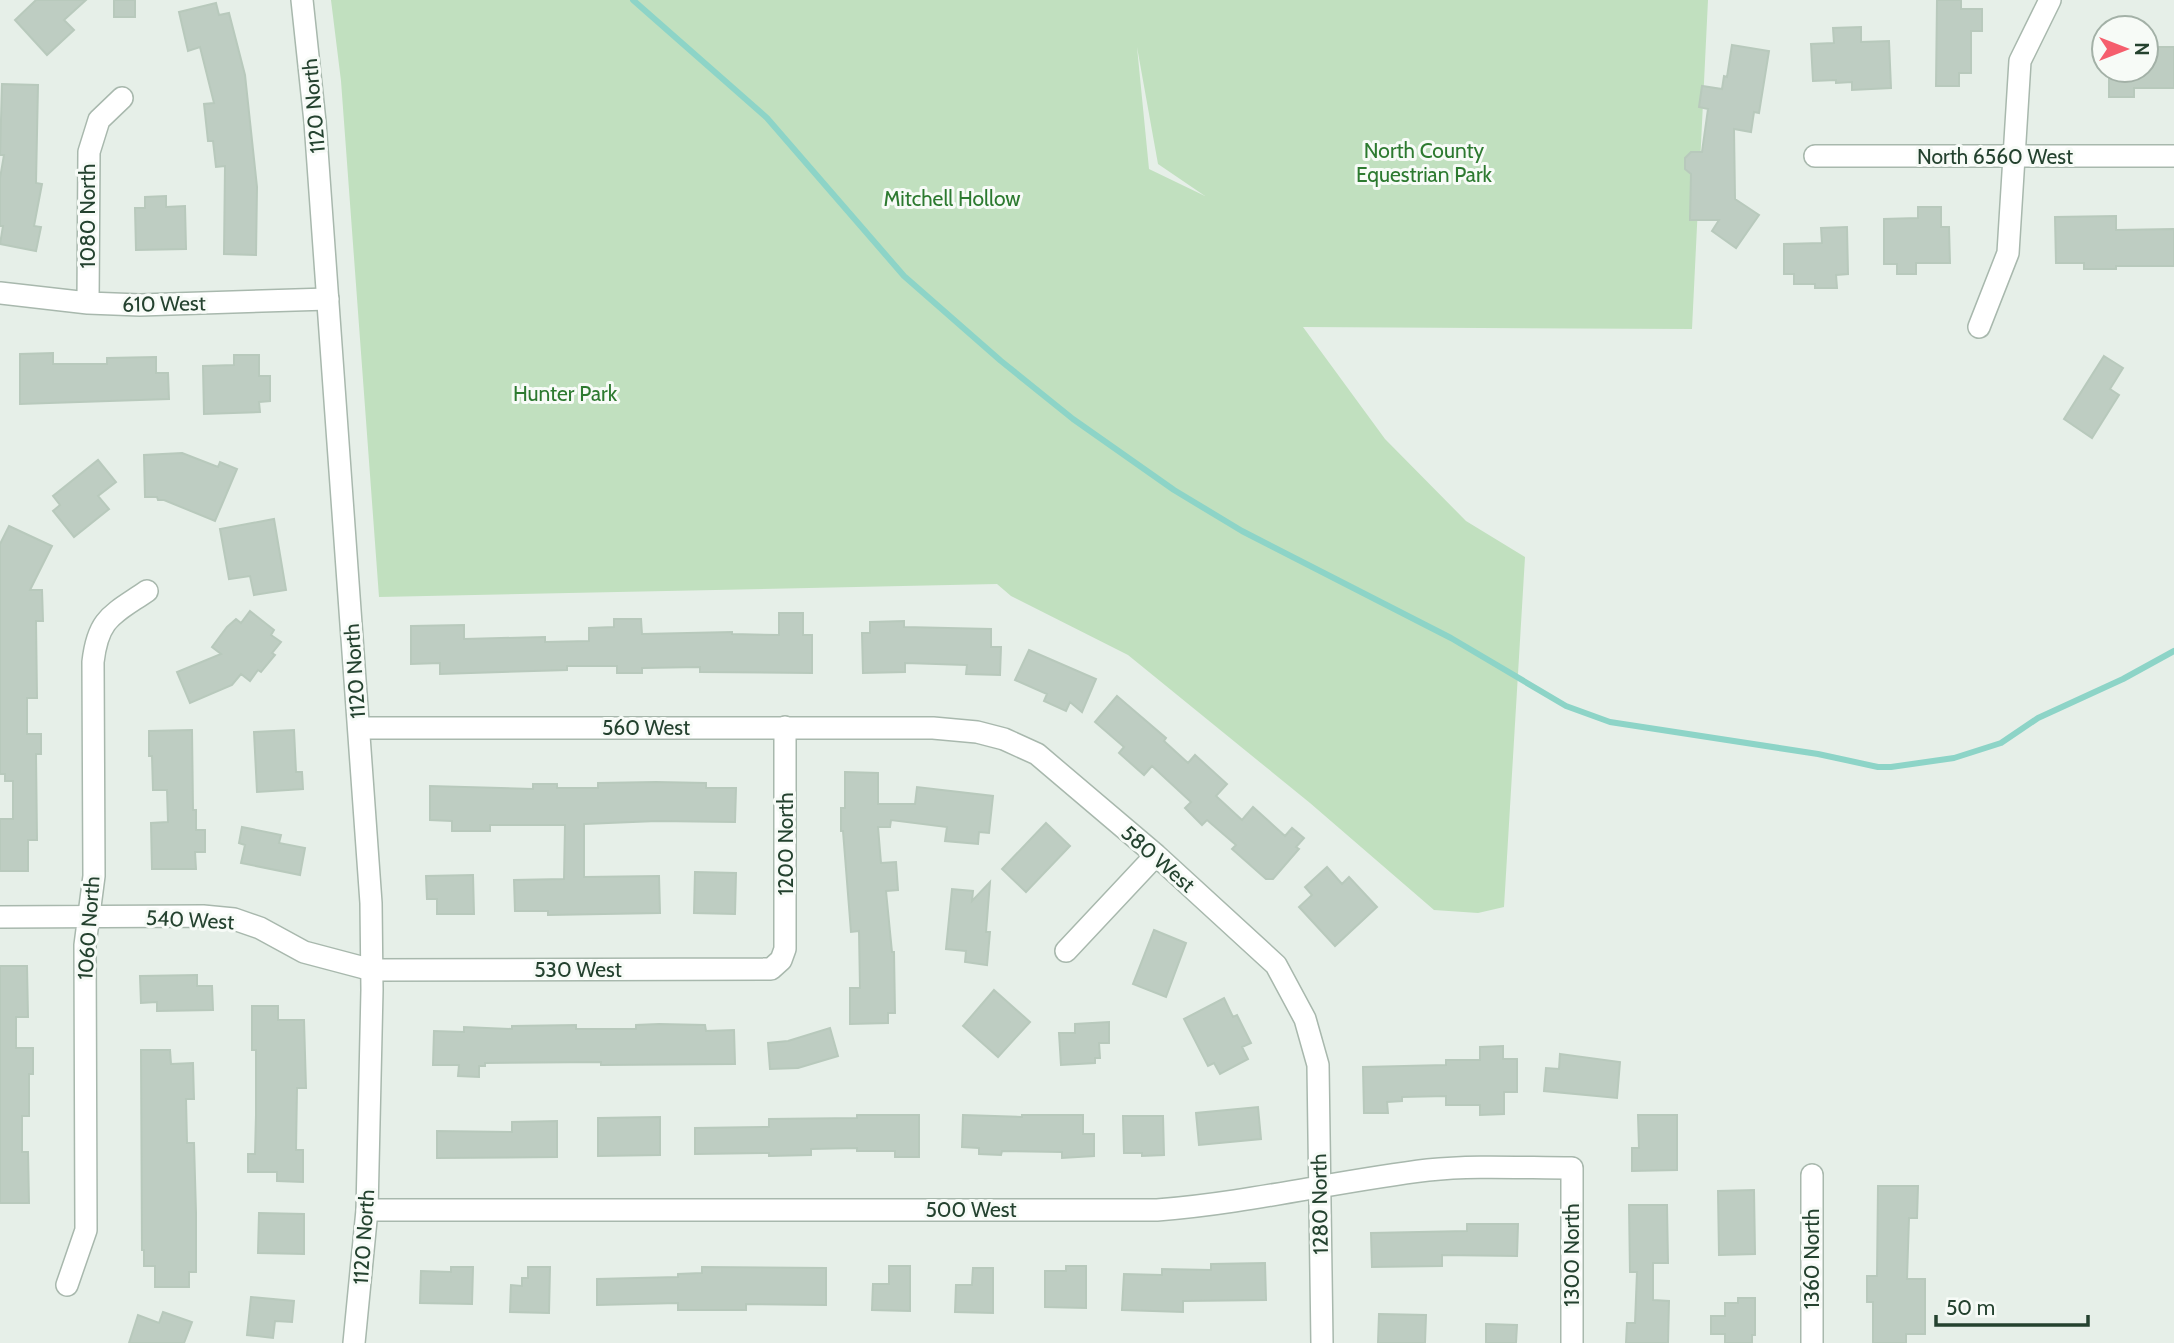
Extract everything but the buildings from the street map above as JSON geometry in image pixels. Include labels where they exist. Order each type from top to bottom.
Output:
[{"type":"street","name":"1120 North","points":[[302,0],[313,98],[370,903],[372,970],[367,1210],[354,1343]]},
{"type":"street","points":[[1979,327],[2008,253],[2020,61],[2050,0]]},
{"type":"street","name":"1080 North","points":[[88,303],[89,152],[99,120],[122,98]]},
{"type":"street","name":"North 6560 West","points":[[1815,156],[2174,156]]},
{"type":"street","name":"610 West","points":[[0,293],[88,303],[140,305],[328,299]]},
{"type":"street","name":"1060 North","points":[[67,1285],[86,1230],[85,945],[94,876],[93,662],[96,637],[108,617],[147,591]]},
{"type":"street","name":"1200 North","points":[[781,960],[785,949],[785,727]]},
{"type":"street","name":"560 West","points":[[359,728],[933,728]]},
{"type":"street","name":"580 West","points":[[933,728],[977,732],[1004,739],[1037,754],[1156,855],[1276,965],[1305,1019],[1318,1065]]},
{"type":"street","points":[[1066,951],[1156,855]]},
{"type":"street","name":"540 West","points":[[0,918],[203,916],[234,919],[260,928],[304,952],[372,970]]},
{"type":"street","name":"530 West","points":[[372,970],[771,969],[781,960]]},
{"type":"street","name":"1280 North","points":[[1318,1065],[1322,1343]]},
{"type":"street","name":"500 West","points":[[367,1210],[1157,1210],[1235,1202],[1428,1170],[1471,1167],[1572,1168]]},
{"type":"street","name":"1300 North","points":[[1572,1168],[1572,1343]]},
{"type":"street","name":"1360 North","points":[[1812,1175],[1812,1343]]},
{"type":"green space","points":[[331,0],[1708,0],[1692,329],[1303,327],[1385,439],[1466,521],[1525,557],[1504,907],[1478,913],[1434,910],[1310,803],[1128,655],[1011,596],[997,584],[379,597],[341,81]],"holes":[[[1137,47],[1158,164],[1205,196],[1149,169]]]},
{"type":"waterway","points":[[633,0],[767,118],[904,276],[1001,361],[1073,419],[1174,490],[1242,531],[1451,638],[1566,706],[1610,722],[1891,767],[1954,758],[2001,743],[2038,718],[2123,679],[2174,651]]},
{"type":"park label","name":"North County Equestrian Park","points":[[1424,163]]},
{"type":"park label","name":"Mitchell Hollow","points":[[952,199]]},
{"type":"park label","name":"Hunter Park","points":[[565,394]]}]
